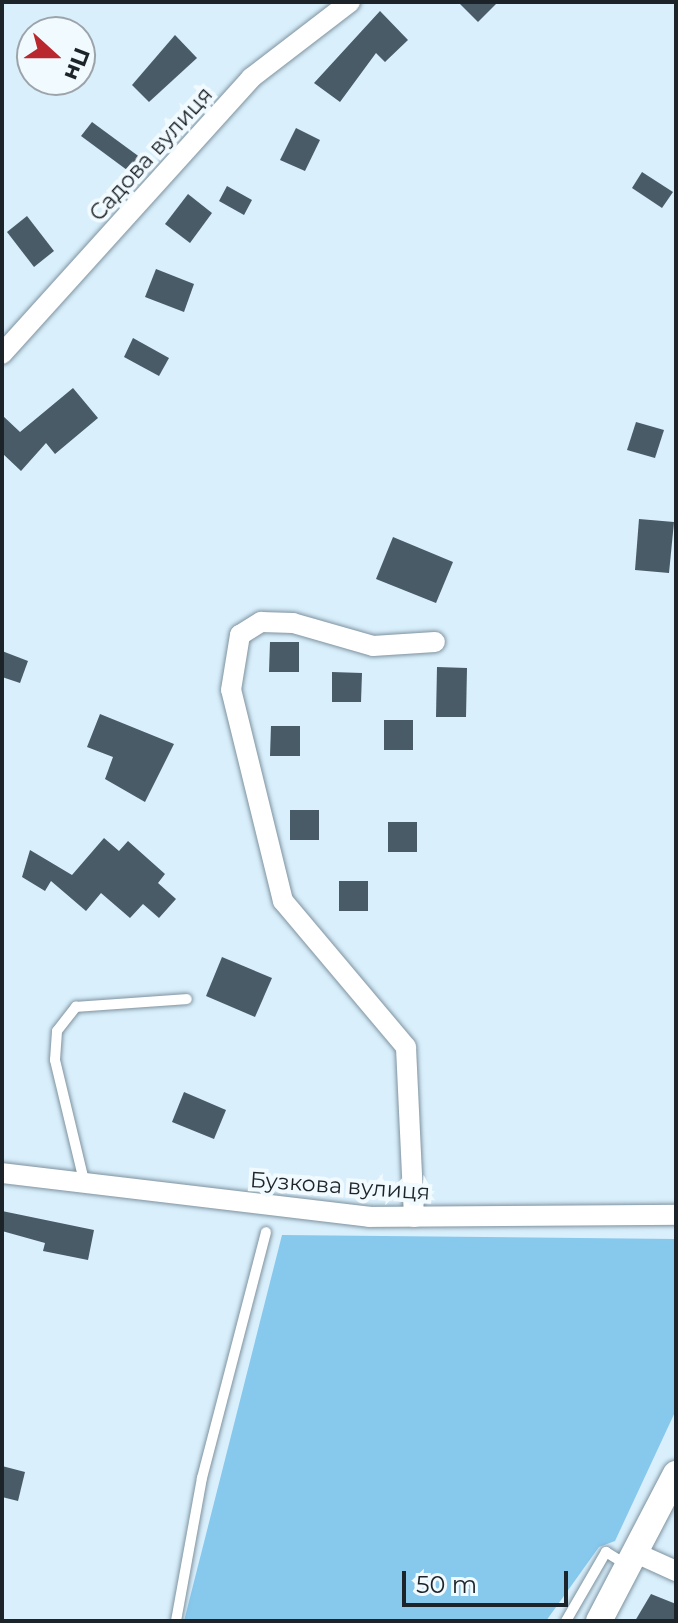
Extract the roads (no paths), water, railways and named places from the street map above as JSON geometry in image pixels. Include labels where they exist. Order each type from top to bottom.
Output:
[{"type":"street","name":"Садова вулиця","points":[[2,354],[251,78],[350,2]]},
{"type":"street","points":[[414,1217],[406,1047],[283,901],[231,690],[240,635],[261,622],[293,623],[373,646],[435,642]]},
{"type":"street","name":"Бузкова вулиця","points":[[2,1173],[86,1187],[414,1217],[676,1215]]},
{"type":"street","points":[[599,1621],[676,1474]]},
{"type":"street","points":[[633,1560],[676,1571]]},
{"type":"lane","points":[[86,1187],[55,1060],[57,1031],[76,1007],[187,999]]},
{"type":"lane","points":[[176,1621],[202,1478],[266,1232]]},
{"type":"lane","points":[[566,1621],[606,1552],[633,1560]]}]
